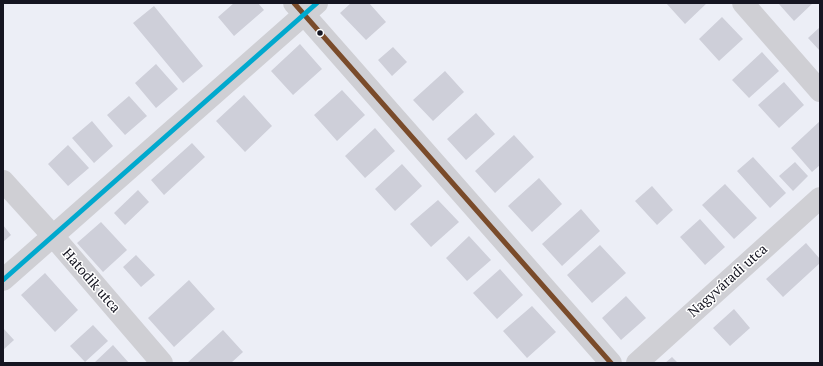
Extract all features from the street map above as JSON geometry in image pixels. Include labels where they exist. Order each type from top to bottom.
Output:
[{"type":"street","points":[[743,3],[820,91]]},
{"type":"street","points":[[3,280],[305,7],[611,363]]},
{"type":"street","name":"Hatodik utca","points":[[3,181],[53,236],[162,363]]},
{"type":"street","name":"Nagyváradi utca","points":[[637,363],[820,198]]},
{"type":"building","points":[[234,3],[258,3],[264,10],[234,36],[218,17]]},
{"type":"building","points":[[351,3],[369,3],[386,22],[366,40],[340,13]]},
{"type":"building","points":[[666,3],[707,3],[685,24]]},
{"type":"building","points":[[778,3],[813,3],[794,21]]},
{"type":"building","points":[[154,6],[203,66],[183,83],[133,23]]},
{"type":"building","points":[[722,17],[743,39],[719,61],[699,39]]},
{"type":"building","points":[[820,27],[820,51],[808,38]]},
{"type":"building","points":[[300,44],[322,69],[293,95],[271,71]]},
{"type":"building","points":[[393,47],[407,62],[392,76],[378,60]]},
{"type":"building","points":[[762,52],[779,71],[749,98],[732,80]]},
{"type":"building","points":[[156,64],[178,89],[156,108],[135,83]]},
{"type":"building","points":[[445,71],[464,92],[433,121],[413,100]]},
{"type":"building","points":[[784,82],[804,105],[779,128],[758,105]]},
{"type":"building","points":[[342,90],[365,115],[337,141],[314,115]]},
{"type":"building","points":[[244,95],[272,126],[245,152],[216,121]]},
{"type":"building","points":[[129,96],[147,116],[125,135],[107,115]]},
{"type":"building","points":[[476,113],[495,134],[466,160],[447,139]]},
{"type":"building","points":[[92,121],[113,146],[94,163],[72,138]]},
{"type":"building","points":[[820,121],[820,165],[812,172],[791,148]]},
{"type":"building","points":[[375,128],[395,151],[365,178],[345,156]]},
{"type":"building","points":[[514,135],[534,157],[495,193],[475,171]]},
{"type":"building","points":[[192,143],[205,157],[164,195],[151,180]]},
{"type":"building","points":[[68,145],[89,168],[68,186],[48,164]]},
{"type":"building","points":[[753,157],[786,193],[770,208],[737,171]]},
{"type":"building","points":[[795,162],[808,176],[793,191],[779,176]]},
{"type":"building","points":[[402,164],[422,186],[395,211],[375,189]]},
{"type":"building","points":[[539,178],[562,204],[532,232],[508,206]]},
{"type":"building","points":[[725,184],[757,218],[734,239],[702,205]]},
{"type":"building","points":[[652,186],[673,210],[657,225],[635,201]]},
{"type":"building","points":[[138,190],[149,202],[125,225],[114,213]]},
{"type":"building","points":[[438,200],[459,222],[431,247],[410,224]]},
{"type":"building","points":[[581,209],[600,231],[562,266],[542,244]]},
{"type":"building","points":[[700,219],[725,247],[705,265],[680,237]]},
{"type":"building","points":[[101,222],[127,250],[103,272],[77,243]]},
{"type":"building","points":[[3,225],[11,235],[3,242]]},
{"type":"building","points":[[469,236],[491,260],[467,281],[446,258]]},
{"type":"building","points":[[806,243],[820,259],[820,263],[783,297],[766,279]]},
{"type":"building","points":[[600,245],[626,273],[592,303],[567,275]]},
{"type":"building","points":[[136,255],[155,275],[141,287],[123,267]]},
{"type":"building","points":[[500,269],[523,295],[497,319],[473,293]]},
{"type":"building","points":[[45,273],[78,310],[55,332],[21,295]]},
{"type":"building","points":[[189,280],[215,309],[174,347],[148,318]]},
{"type":"building","points":[[626,296],[646,318],[621,340],[602,318]]},
{"type":"building","points":[[532,306],[556,332],[527,358],[503,331]]},
{"type":"building","points":[[734,309],[750,328],[730,346],[713,328]]},
{"type":"building","points":[[93,325],[108,341],[85,362],[70,346]]},
{"type":"building","points":[[3,328],[14,340],[3,350]]},
{"type":"building","points":[[223,330],[243,352],[231,363],[187,363]]},
{"type":"building","points":[[113,345],[129,363],[94,363]]},
{"type":"building","points":[[672,357],[678,363],[665,363]]},
{"type":"transit line","points":[[294,3],[611,363]]},
{"type":"transit line","points":[[3,280],[317,3]]}]
